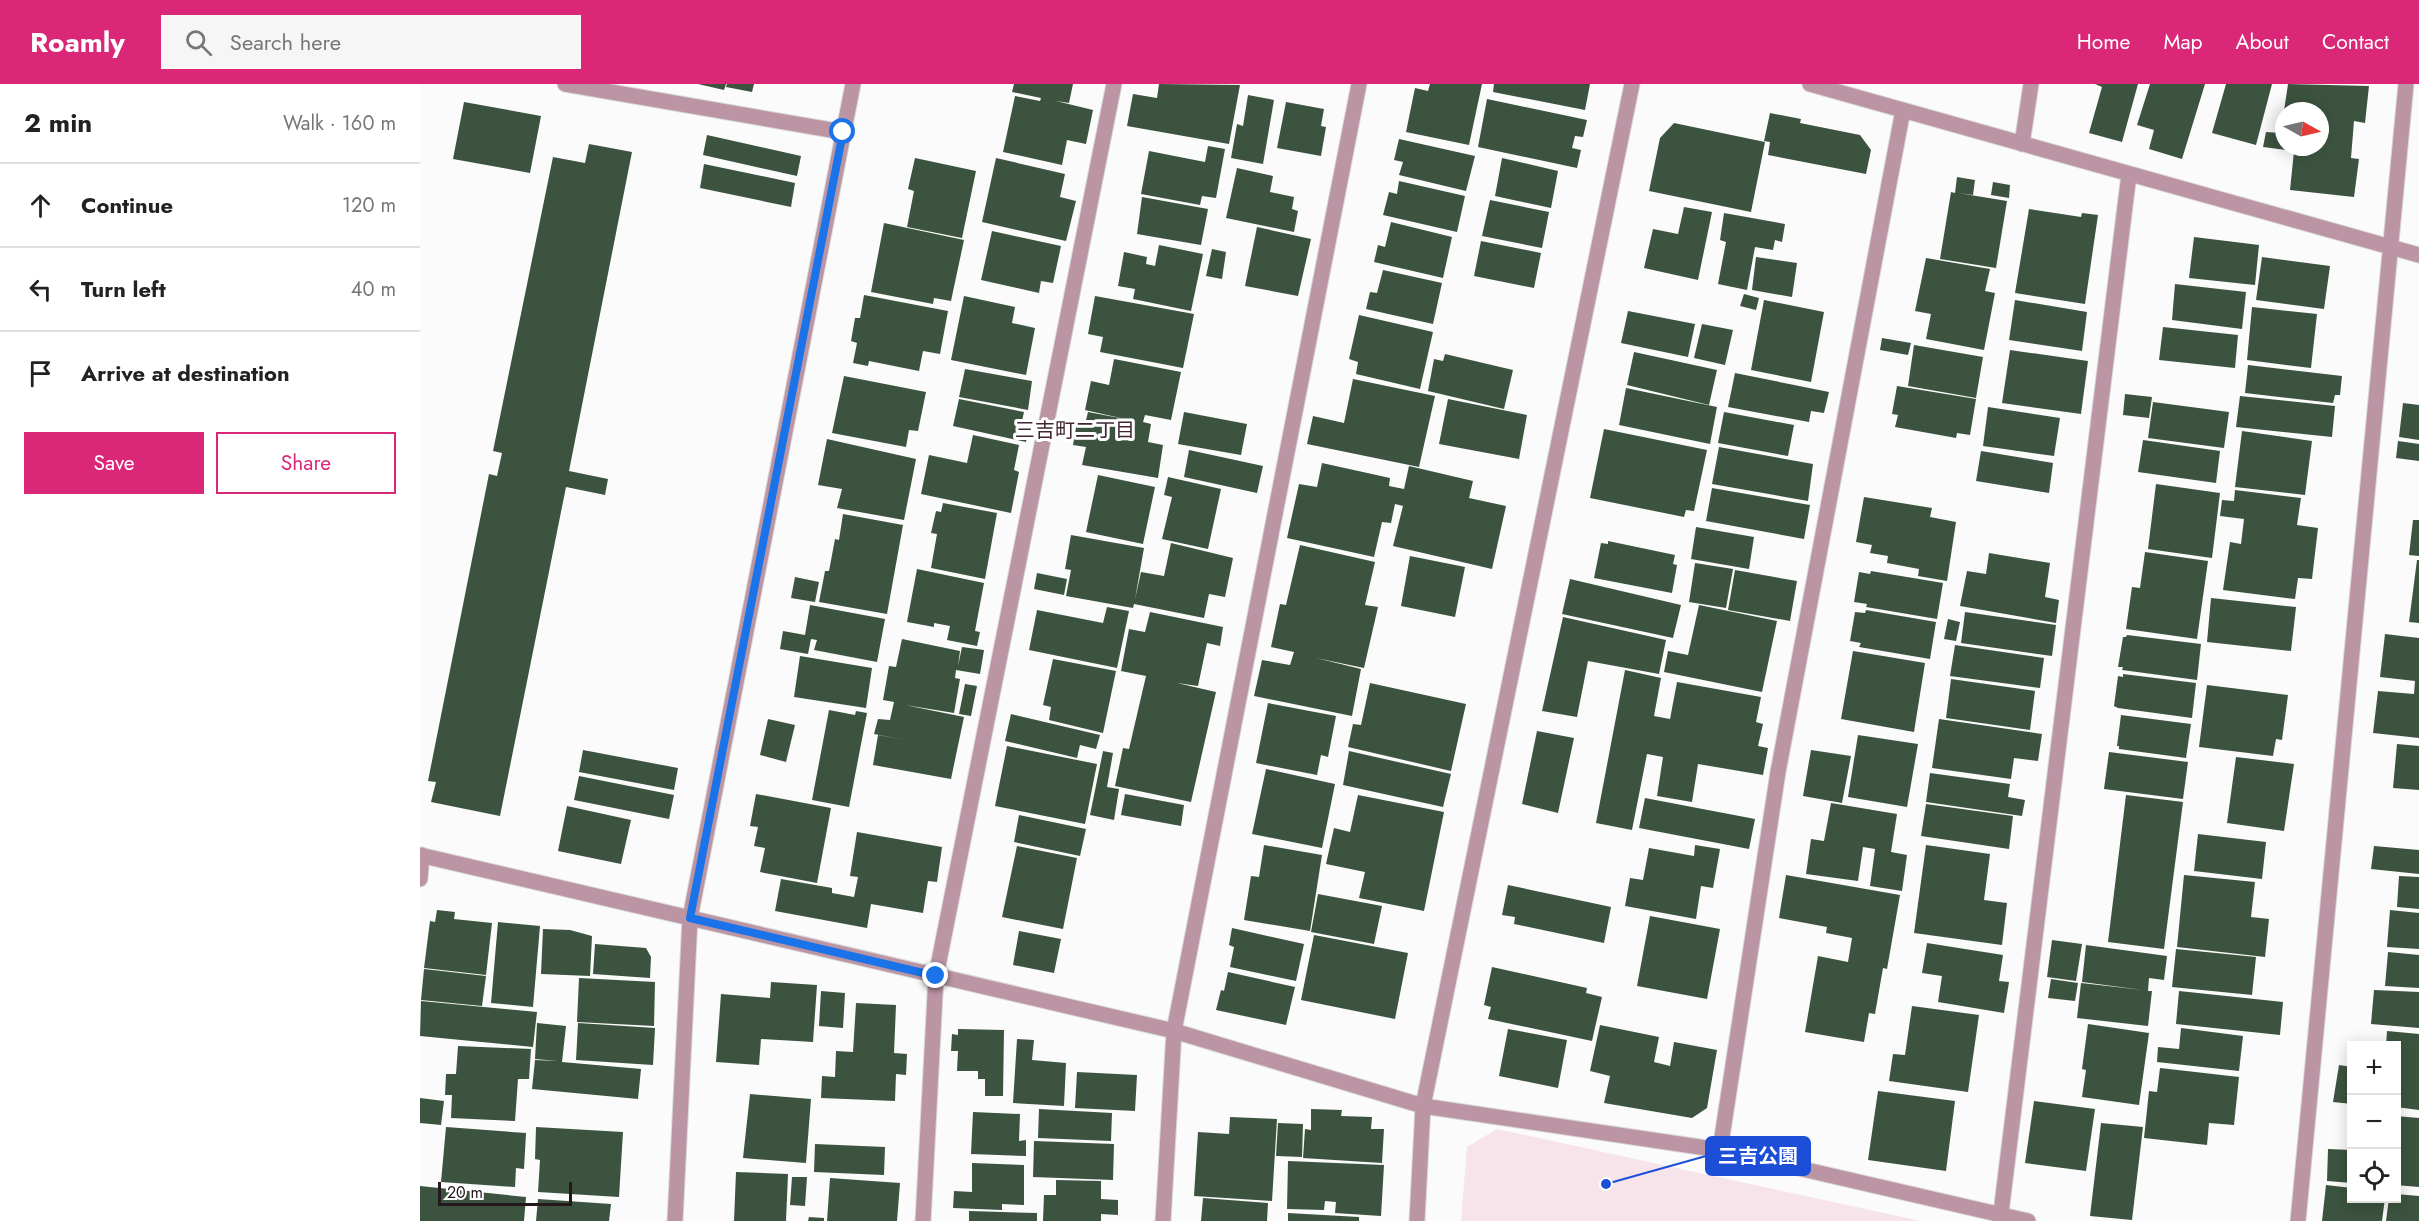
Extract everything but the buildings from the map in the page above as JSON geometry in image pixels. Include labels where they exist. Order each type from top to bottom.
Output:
[{"type":"street","points":[[565,84],[843,132]]},
{"type":"street","points":[[675,1221],[690,918],[853,84]]},
{"type":"street","points":[[923,1221],[936,976],[1114,84]]},
{"type":"street","points":[[1163,1221],[1174,1031],[1359,84]]},
{"type":"street","points":[[1417,1221],[1423,1106],[1632,84]]},
{"type":"street","points":[[1810,84],[2419,255]]},
{"type":"street","points":[[2022,144],[2031,84]]},
{"type":"street","points":[[2298,1221],[2406,84]]},
{"type":"street","points":[[1720,1150],[1778,772],[1903,110]]},
{"type":"street","points":[[2000,1217],[2129,174]]},
{"type":"street","points":[[420,879],[421,855],[1174,1031],[1423,1106],[1720,1150],[2000,1217],[2028,1221]]},
{"type":"shaded area","points":[[1497,1129],[1921,1221],[1461,1221],[1467,1147]]},
{"type":"place","name":"三吉公園","points":[[1606,1184]]},
{"type":"district","name":"三吉町二丁目","points":[[1075,430]]},
{"type":"route","points":[[843,132],[690,918],[936,976]]}]
